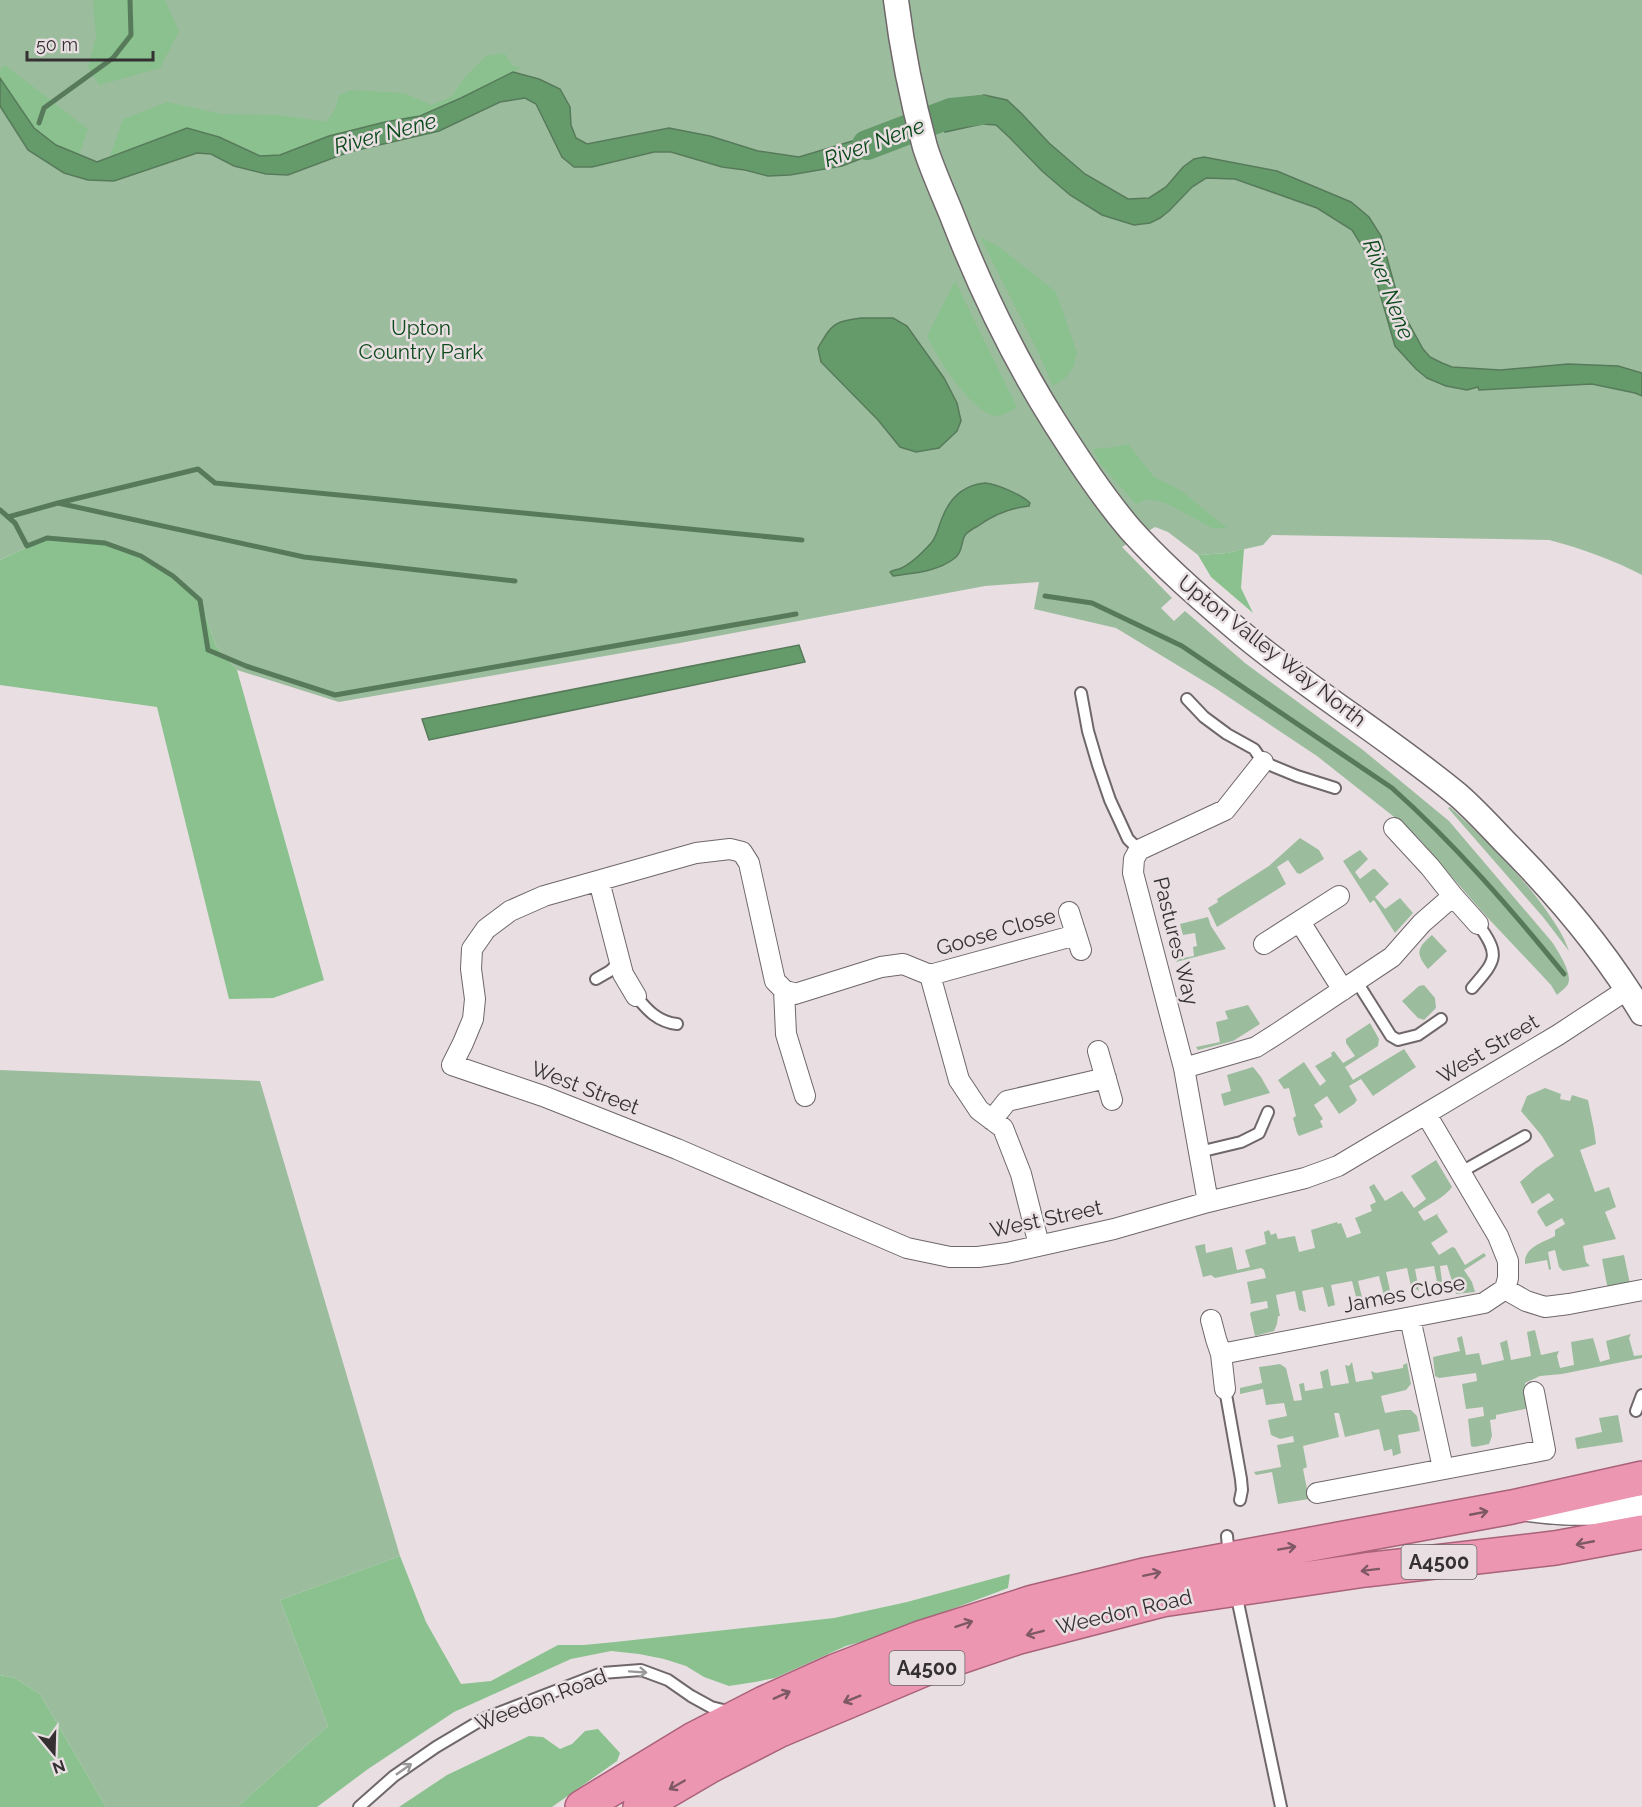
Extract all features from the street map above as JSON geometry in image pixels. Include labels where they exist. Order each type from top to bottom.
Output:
[{"type":"highway","name":"Weedon Road","points":[[582,1807],[692,1740],[739,1715],[835,1671],[920,1638],[1032,1602],[1144,1575],[1232,1566],[1642,1478]]},
{"type":"highway","name":"Weedon Road","points":[[640,1807],[710,1766],[778,1731],[925,1669],[1019,1637],[1162,1600],[1232,1566],[1365,1570],[1555,1548],[1642,1532]]},
{"type":"street","name":"Upton Valley Way North","points":[[896,0],[902,48],[926,148],[972,269],[998,324],[1037,395],[1094,482],[1165,566],[1241,633],[1328,700],[1415,761],[1460,797],[1545,881],[1596,945],[1628,989],[1642,1013]]},
{"type":"street","points":[[1139,849],[1225,810],[1263,762]]},
{"type":"street","points":[[1394,828],[1478,924]]},
{"type":"street","points":[[636,996],[623,974],[599,881],[696,853],[730,849],[742,852],[749,863],[775,981],[784,990],[795,994],[881,967],[903,964],[930,975],[959,1080],[979,1110],[1003,1128],[1021,1174],[1039,1245]]},
{"type":"street","name":"Pastures Way","points":[[1139,849],[1134,859],[1133,873],[1184,1068],[1208,1202]]},
{"type":"street","name":"West Street","points":[[599,881],[544,896],[510,911],[486,929],[472,949],[471,969],[475,999],[473,1019],[452,1065],[543,1096],[677,1149],[907,1248],[950,1257],[978,1257],[1007,1253],[1114,1229],[1208,1202],[1305,1178],[1338,1166],[1558,1035],[1628,989]]},
{"type":"street","points":[[1264,945],[1339,896]]},
{"type":"street","points":[[1184,1068],[1256,1047],[1392,957],[1422,923],[1453,896]]},
{"type":"street","name":"Goose Close","points":[[930,975],[1078,942],[1069,912]]},
{"type":"street","points":[[1300,922],[1350,986]]},
{"type":"street","points":[[784,990],[786,1034],[805,1096]]},
{"type":"street","points":[[1098,1051],[1112,1100]]},
{"type":"street","points":[[992,1120],[1007,1101],[1106,1078]]},
{"type":"street","points":[[1426,1114],[1498,1236],[1508,1261],[1509,1278],[1505,1289],[1526,1300],[1545,1306],[1640,1296]]},
{"type":"street","name":"James Close","points":[[1221,1354],[1484,1303],[1505,1289]]},
{"type":"street","points":[[1410,1318],[1443,1468]]},
{"type":"street","points":[[1211,1320],[1221,1354],[1225,1389]]},
{"type":"street","points":[[1317,1493],[1545,1450],[1534,1392]]},
{"type":"street","name":"Weedon Road","points":[[1512,1507],[1561,1514],[1619,1512],[1642,1507]]},
{"type":"lane","points":[[1081,693],[1098,765],[1110,800],[1128,839],[1139,849]]},
{"type":"lane","points":[[1187,699],[1204,717],[1254,749],[1263,762],[1335,788]]},
{"type":"lane","points":[[1472,988],[1490,967],[1493,955],[1491,942],[1478,924]]},
{"type":"lane","points":[[596,979],[620,962]]},
{"type":"lane","points":[[1350,986],[1391,1036],[1398,1040],[1418,1035],[1441,1019]]},
{"type":"lane","points":[[636,996],[645,1008],[660,1020],[677,1024]]},
{"type":"lane","points":[[1199,1152],[1241,1142],[1259,1133],[1268,1112]]},
{"type":"lane","points":[[1461,1172],[1525,1136]]},
{"type":"lane","points":[[1225,1389],[1241,1479],[1240,1500]]},
{"type":"lane","points":[[1636,1411],[1642,1395]]},
{"type":"lane","points":[[1232,1566],[1281,1807]]},
{"type":"lane","name":"Weedon Road","points":[[359,1807],[394,1776],[435,1747],[483,1719],[602,1673],[641,1670],[668,1680],[711,1707],[739,1715]]},
{"type":"green space","name":"Upton Country Park","points":[[0,0],[1642,0],[1642,575],[1597,555],[1549,540],[1272,535],[1263,545],[1227,553],[1198,555],[1168,532],[1155,527],[1122,547],[1172,598],[1161,608],[1174,621],[1185,611],[1245,663],[1363,750],[1449,821],[1552,942],[1567,969],[1569,980],[1567,985],[1557,995],[1551,985],[1486,916],[1419,839],[1317,756],[1215,688],[1116,628],[1034,609],[1039,582],[985,586],[680,643],[339,702],[237,670],[216,646],[200,600],[76,541],[47,538],[0,560]]},
{"type":"green space","points":[[1450,807],[1524,882],[1556,925],[1569,951],[1543,917],[1448,808]]},
{"type":"green space","points":[[1300,838],[1319,850],[1324,859],[1300,874],[1288,860],[1277,867],[1286,884],[1217,927],[1208,908],[1218,902],[1217,899],[1269,866]]},
{"type":"green space","points":[[1360,850],[1368,859],[1355,872],[1360,879],[1375,869],[1389,884],[1375,897],[1385,909],[1400,898],[1413,913],[1395,933],[1374,900],[1370,903],[1343,861]]},
{"type":"green space","points":[[1208,917],[1226,949],[1176,962],[1178,959],[1194,956],[1193,947],[1197,946],[1195,933],[1183,935],[1180,924]]},
{"type":"green space","points":[[1432,935],[1447,951],[1428,969],[1421,959],[1420,951]]},
{"type":"green space","points":[[1424,985],[1435,998],[1436,1008],[1424,1020],[1418,1018],[1402,1001],[1419,986]]},
{"type":"green space","points":[[1248,1005],[1260,1024],[1233,1041],[1198,1050],[1196,1047],[1220,1042],[1216,1022],[1228,1019],[1225,1011]]},
{"type":"green space","points":[[1370,1023],[1379,1039],[1378,1046],[1345,1067],[1353,1080],[1404,1049],[1416,1067],[1373,1096],[1361,1079],[1349,1086],[1357,1100],[1339,1114],[1327,1096],[1314,1105],[1323,1119],[1320,1121],[1323,1127],[1299,1136],[1293,1118],[1296,1116],[1289,1088],[1284,1089],[1278,1080],[1304,1062],[1320,1086],[1326,1081],[1315,1066],[1332,1056],[1331,1053],[1334,1051],[1343,1063],[1355,1056],[1346,1043],[1346,1039]]},
{"type":"green space","points":[[1253,1067],[1270,1093],[1224,1106],[1221,1094],[1231,1091],[1227,1075]]},
{"type":"green space","points":[[0,1070],[260,1081],[400,1556],[280,1600],[328,1726],[237,1807],[106,1807],[40,1694],[15,1678],[0,1675]]},
{"type":"green space","points":[[1545,1088],[1561,1094],[1560,1099],[1570,1101],[1572,1095],[1588,1100],[1596,1144],[1580,1150],[1595,1192],[1609,1187],[1616,1207],[1605,1212],[1616,1239],[1583,1246],[1586,1262],[1590,1266],[1563,1271],[1559,1267],[1555,1250],[1548,1252],[1551,1269],[1549,1270],[1547,1260],[1525,1264],[1527,1253],[1540,1243],[1555,1236],[1555,1230],[1565,1224],[1562,1218],[1546,1227],[1537,1212],[1554,1200],[1549,1193],[1532,1204],[1520,1182],[1554,1156],[1542,1136],[1521,1111],[1527,1096]]},
{"type":"green space","points":[[1436,1160],[1452,1187],[1441,1198],[1418,1212],[1424,1221],[1439,1213],[1437,1215],[1448,1232],[1431,1243],[1439,1255],[1452,1247],[1455,1248],[1465,1265],[1484,1253],[1486,1256],[1464,1270],[1475,1292],[1456,1294],[1447,1265],[1440,1266],[1442,1281],[1438,1287],[1434,1266],[1415,1269],[1419,1291],[1416,1289],[1412,1291],[1407,1268],[1386,1272],[1391,1295],[1384,1296],[1379,1276],[1358,1281],[1363,1301],[1357,1301],[1352,1281],[1331,1285],[1335,1305],[1328,1307],[1323,1287],[1302,1291],[1306,1312],[1299,1310],[1295,1291],[1276,1295],[1280,1316],[1278,1316],[1274,1331],[1255,1336],[1250,1314],[1268,1308],[1267,1301],[1250,1304],[1247,1282],[1266,1278],[1264,1270],[1261,1268],[1215,1278],[1211,1275],[1203,1277],[1195,1246],[1205,1244],[1206,1253],[1232,1247],[1237,1270],[1250,1267],[1245,1250],[1266,1244],[1264,1232],[1269,1230],[1271,1235],[1276,1233],[1278,1239],[1295,1236],[1299,1252],[1315,1248],[1311,1230],[1337,1222],[1341,1223],[1347,1238],[1361,1233],[1355,1218],[1372,1211],[1370,1205],[1376,1202],[1369,1187],[1374,1184],[1385,1201],[1402,1191],[1414,1208],[1426,1199],[1411,1176]]},
{"type":"green space","points":[[1624,1255],[1630,1284],[1612,1288],[1607,1285],[1602,1259]]},
{"type":"green space","points":[[1535,1330],[1541,1355],[1559,1351],[1557,1356],[1560,1368],[1574,1365],[1571,1342],[1593,1338],[1600,1362],[1610,1359],[1606,1341],[1631,1334],[1629,1338],[1634,1356],[1642,1355],[1642,1358],[1562,1374],[1540,1376],[1525,1383],[1529,1408],[1496,1415],[1496,1419],[1490,1420],[1492,1436],[1489,1444],[1471,1446],[1468,1419],[1484,1416],[1483,1407],[1466,1409],[1462,1384],[1477,1381],[1476,1373],[1439,1378],[1435,1376],[1433,1357],[1460,1351],[1457,1338],[1462,1336],[1466,1355],[1479,1353],[1482,1365],[1504,1360],[1500,1343],[1507,1340],[1511,1360],[1531,1356],[1527,1332]]},
{"type":"green space","points":[[1352,1362],[1356,1382],[1373,1379],[1371,1371],[1376,1373],[1403,1368],[1403,1365],[1407,1363],[1411,1384],[1406,1390],[1381,1396],[1385,1413],[1411,1410],[1417,1416],[1420,1431],[1398,1435],[1401,1453],[1393,1456],[1392,1449],[1384,1451],[1379,1429],[1345,1437],[1339,1413],[1334,1413],[1339,1437],[1303,1446],[1307,1467],[1303,1469],[1309,1499],[1278,1504],[1272,1472],[1256,1475],[1254,1472],[1281,1467],[1277,1445],[1294,1442],[1293,1436],[1280,1439],[1271,1435],[1268,1420],[1287,1416],[1284,1403],[1266,1405],[1263,1389],[1240,1394],[1240,1388],[1262,1383],[1259,1367],[1280,1364],[1286,1368],[1294,1401],[1302,1400],[1299,1384],[1304,1383],[1305,1391],[1323,1388],[1320,1372],[1328,1369],[1331,1386],[1349,1383],[1345,1365],[1349,1366]]},
{"type":"green space","points":[[1618,1415],[1623,1442],[1577,1449],[1575,1438],[1602,1432],[1599,1418]]},
{"type":"shaded area","points":[[93,0],[165,0],[179,31],[160,68],[99,85],[88,67],[96,37]]},
{"type":"shaded area","points":[[504,53],[513,66],[521,68],[461,98],[420,116],[329,136],[280,155],[260,157],[243,147],[187,128],[109,159],[123,119],[167,102],[222,114],[280,115],[326,122],[335,110],[339,95],[351,90],[404,93],[431,105],[451,97],[466,76],[486,56]]},
{"type":"shaded area","points":[[5,65],[88,129],[79,156],[56,145],[34,128],[0,78],[0,69]]},
{"type":"shaded area","points":[[980,237],[998,246],[1056,292],[1077,353],[1073,368],[1065,378],[1053,386],[1039,354]]},
{"type":"shaded area","points":[[955,281],[1017,407],[1005,414],[991,415],[982,410],[963,392],[927,336]]},
{"type":"shaded area","points":[[1128,444],[1154,477],[1180,490],[1227,528],[1212,528],[1166,503],[1148,499],[1136,504],[1100,464],[1093,449]]},
{"type":"shaded area","points":[[47,538],[105,543],[141,556],[173,576],[200,600],[216,646],[237,670],[324,980],[273,998],[229,999],[157,707],[0,685],[0,560]]},
{"type":"shaded area","points":[[1244,549],[1241,588],[1253,613],[1211,577],[1198,555]]},
{"type":"shaded area","points":[[400,1556],[426,1622],[461,1684],[491,1681],[558,1645],[615,1642],[834,1618],[907,1602],[1010,1574],[1008,1588],[875,1638],[846,1646],[775,1678],[755,1682],[729,1686],[704,1677],[686,1666],[639,1654],[611,1651],[571,1659],[454,1712],[368,1769],[317,1807],[237,1807],[328,1726],[280,1600]]},
{"type":"shaded area","points":[[0,1675],[15,1678],[40,1694],[106,1807],[0,1807]]},
{"type":"shaded area","points":[[598,1729],[620,1753],[617,1761],[552,1807],[399,1807],[447,1775],[529,1736],[543,1737],[560,1749],[572,1744],[585,1731]]},
{"type":"water","points":[[513,72],[539,79],[560,89],[570,107],[571,125],[576,138],[587,144],[669,128],[710,136],[758,151],[799,157],[859,139],[904,122],[909,142],[842,166],[790,175],[768,176],[722,167],[671,152],[654,152],[592,167],[574,167],[562,157],[536,104],[525,98],[500,102],[439,131],[349,152],[288,175],[266,174],[234,166],[211,154],[197,153],[114,181],[88,180],[64,173],[28,150],[0,106],[0,78],[34,128],[56,145],[97,162],[187,128],[219,137],[260,156],[280,155],[329,136],[420,116]]},
{"type":"water","points":[[984,95],[1007,100],[1049,143],[1085,174],[1128,199],[1149,198],[1166,187],[1183,167],[1194,159],[1204,157],[1277,171],[1351,202],[1369,217],[1381,236],[1401,309],[1423,349],[1430,357],[1452,367],[1500,370],[1568,364],[1618,366],[1642,373],[1642,396],[1592,384],[1479,390],[1478,387],[1467,390],[1446,386],[1427,378],[1395,346],[1370,259],[1352,230],[1317,208],[1235,179],[1206,178],[1192,187],[1169,211],[1150,223],[1134,225],[1102,215],[1070,195],[1042,171],[996,125],[982,124],[945,132],[939,110],[960,100]]},
{"type":"water","points":[[862,318],[893,318],[907,326],[944,378],[957,403],[961,421],[957,431],[939,448],[916,452],[900,447],[878,420],[821,362],[818,348],[831,328],[840,322]]},
{"type":"water","points":[[985,483],[1015,493],[1030,503],[1029,506],[1002,513],[970,531],[964,537],[958,555],[948,563],[925,571],[893,576],[890,572],[908,564],[932,542],[946,509],[955,497],[971,486]]},
{"type":"water","points":[[799,645],[805,662],[429,740],[422,719]]},
{"type":"waterway","points":[[39,123],[44,108],[113,58],[131,35],[130,0]]},
{"type":"waterway","name":"River Nene","points":[[867,145],[951,113],[981,110]]},
{"type":"waterway","points":[[58,503],[198,469],[215,483],[802,540]]},
{"type":"waterway","points":[[8,517],[58,503],[304,557],[515,581]]},
{"type":"waterway","points":[[0,510],[15,523],[27,546],[47,538],[105,543],[141,556],[173,576],[200,600],[208,650],[246,666],[335,695],[796,614]]},
{"type":"waterway","points":[[1045,596],[1092,603],[1182,646],[1392,788],[1482,878],[1564,974]]}]
